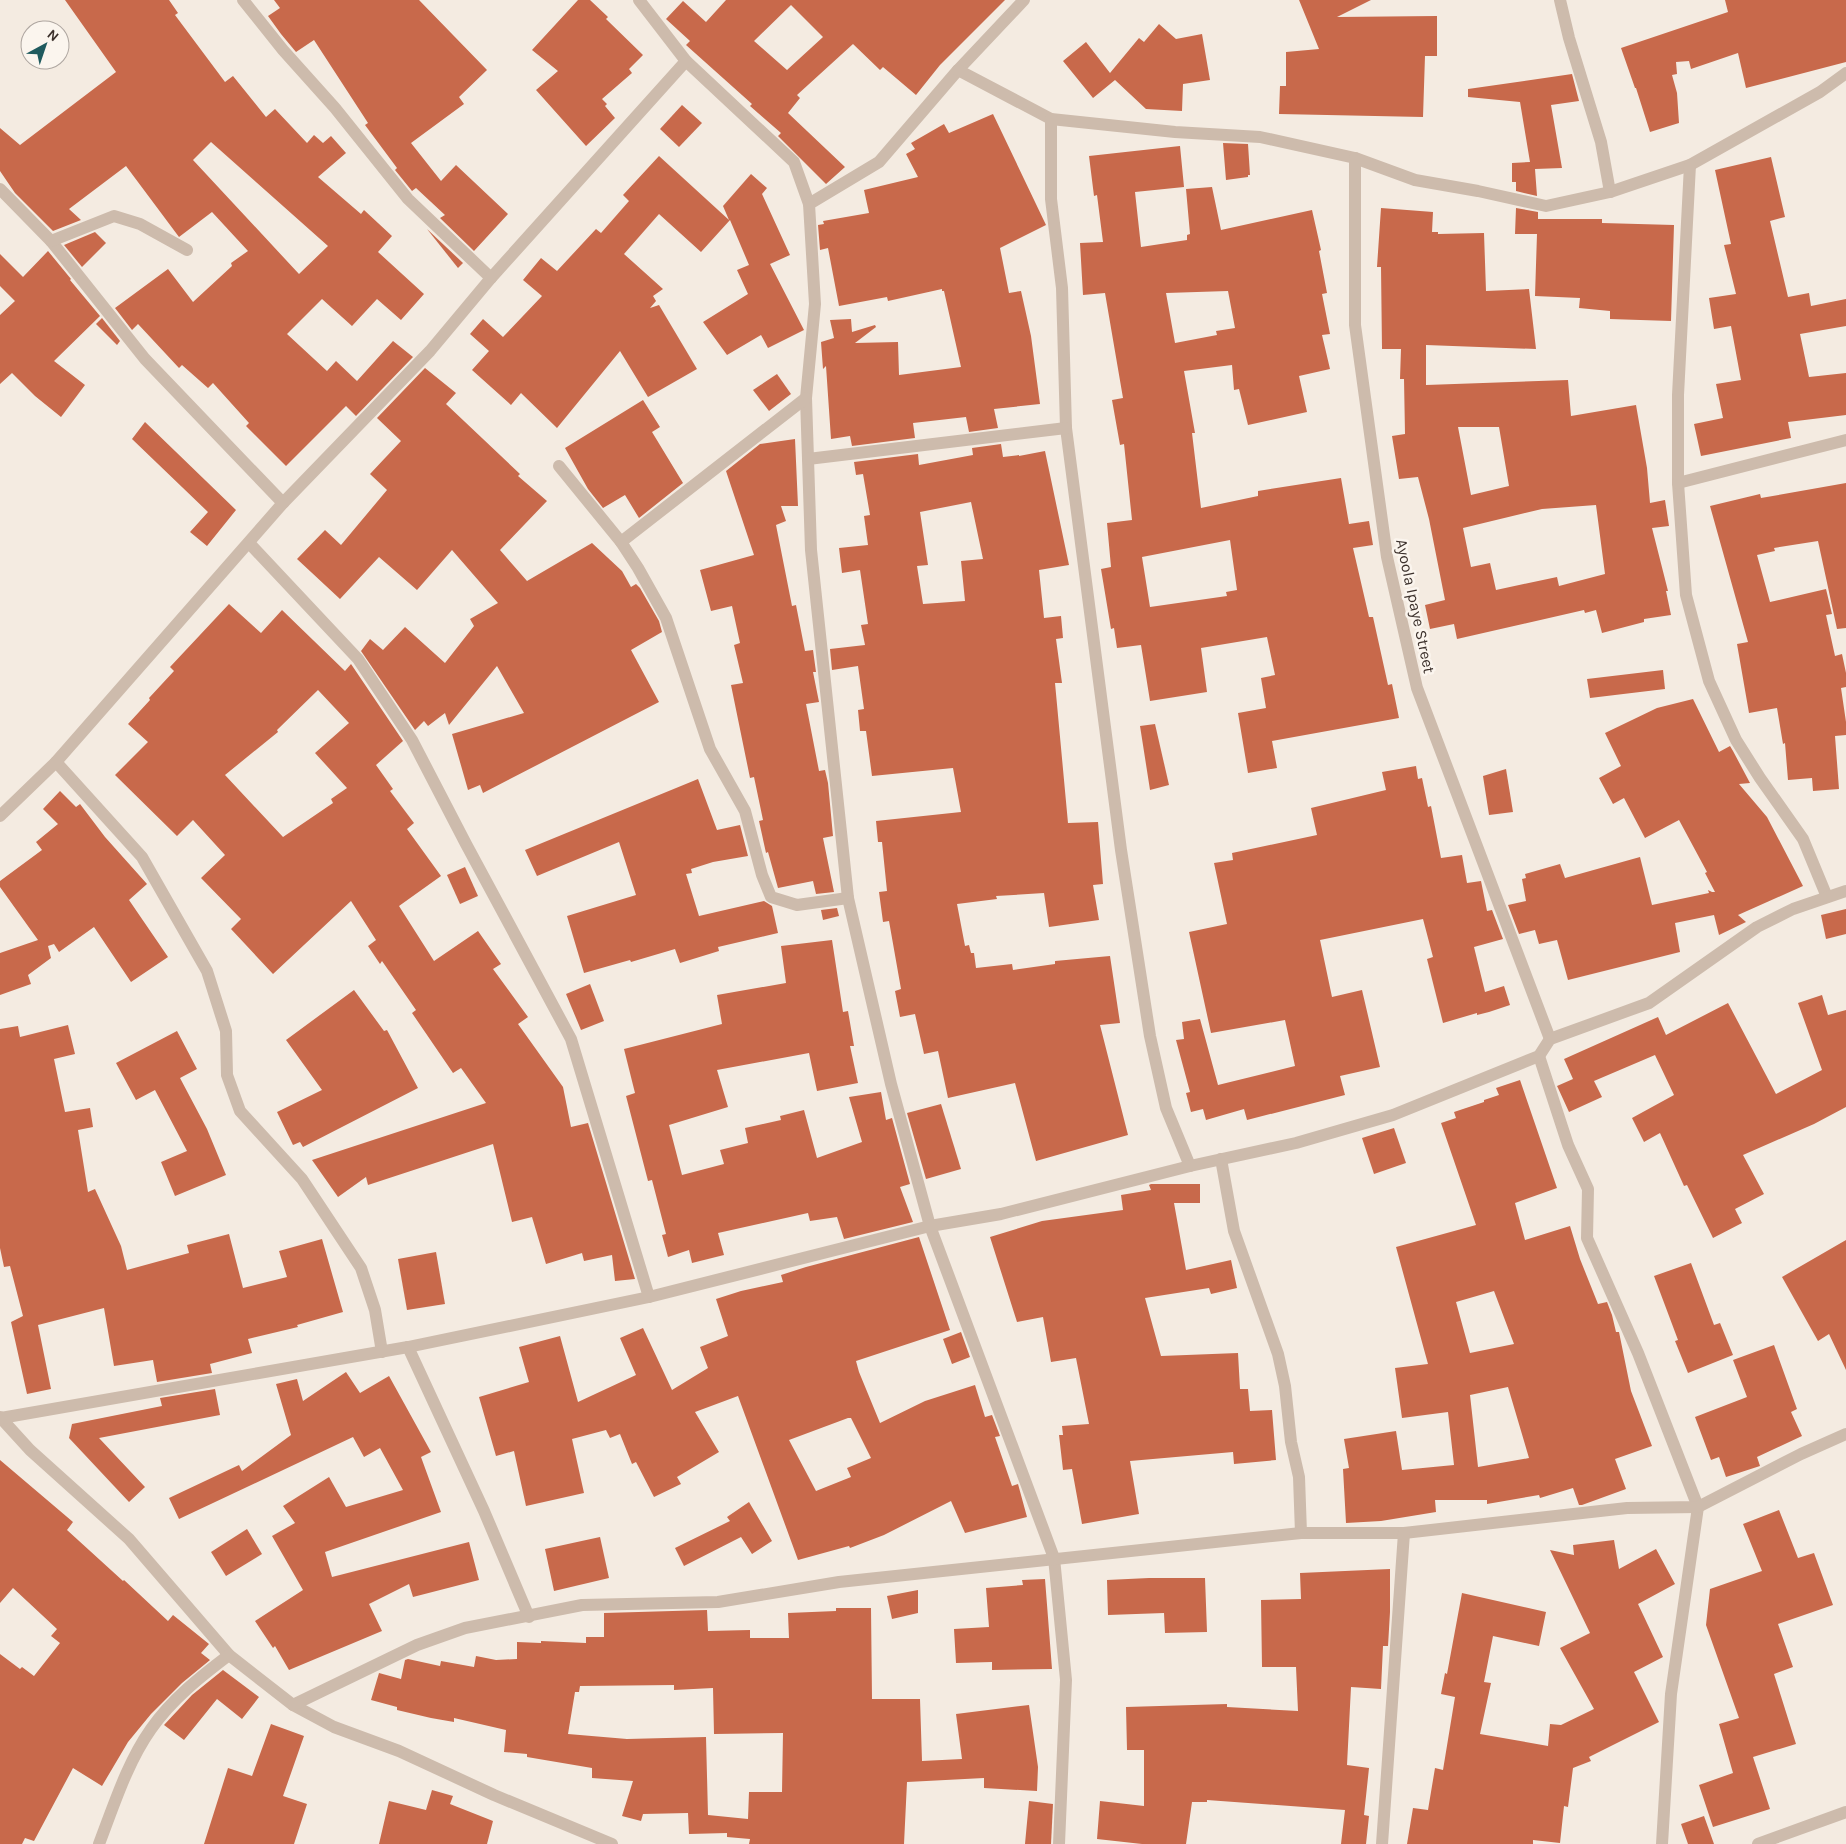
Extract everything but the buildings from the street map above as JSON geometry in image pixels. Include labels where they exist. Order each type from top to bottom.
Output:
[{"type":"street","points":[[243,0],[283,50],[335,108],[408,199],[491,278]]},
{"type":"street","points":[[809,204],[880,162],[958,70],[1024,0]]},
{"type":"street","points":[[1560,0],[1569,38],[1601,142],[1610,192]]},
{"type":"street","points":[[644,2],[686,61],[794,162],[809,204],[815,304],[806,398],[810,550],[848,898],[891,1084],[930,1226],[1054,1558],[1066,1680],[1059,1844]]},
{"type":"street","points":[[0,816],[56,762],[283,503],[430,350],[491,278],[686,61]]},
{"type":"street","points":[[958,70],[1051,119],[1175,132],[1260,137],[1355,158],[1415,180],[1546,206],[1610,192],[1690,165],[1820,92],[1846,73]]},
{"type":"street","points":[[1051,119],[1051,199],[1062,288],[1066,428],[1121,850],[1150,1036],[1166,1108],[1190,1166]]},
{"type":"street","name":"Ayoola Ipaye Street","points":[[1355,158],[1356,325],[1387,557],[1417,688],[1550,1039]]},
{"type":"street","points":[[1690,165],[1678,395],[1678,483],[1686,595],[1709,681],[1736,740],[1803,839],[1827,897]]},
{"type":"street","points":[[0,189],[51,241],[146,359],[283,503]]},
{"type":"street","points":[[51,241],[114,216],[140,224],[187,250]]},
{"type":"street","points":[[620,542],[806,398]]},
{"type":"street","points":[[808,459],[1066,428]]},
{"type":"street","points":[[1678,483],[1846,440]]},
{"type":"street","points":[[559,466],[620,542],[638,568],[666,618],[710,749],[745,812],[770,897],[797,905],[848,898]]},
{"type":"street","points":[[249,543],[358,659],[412,740],[571,1039],[649,1297]]},
{"type":"street","points":[[56,762],[142,857],[207,971],[226,1031],[227,1075],[240,1112],[302,1179],[361,1268],[375,1310],[382,1352]]},
{"type":"street","points":[[0,1418],[382,1352],[649,1297],[930,1226],[1001,1214],[1190,1166],[1296,1143],[1393,1114],[1539,1056],[1550,1039],[1649,1003],[1757,927],[1793,909],[1846,890]]},
{"type":"street","points":[[1539,1056],[1568,1145],[1588,1189],[1587,1238],[1638,1353],[1698,1507],[1671,1694],[1662,1844]]},
{"type":"street","points":[[1221,1159],[1234,1231],[1278,1354],[1285,1386],[1291,1442],[1300,1477],[1301,1533]]},
{"type":"street","points":[[408,1347],[484,1511],[529,1617]]},
{"type":"street","points":[[0,1418],[30,1450],[129,1539],[229,1655],[293,1705],[334,1727],[399,1751],[494,1795],[612,1844]]},
{"type":"street","points":[[293,1705],[424,1642],[465,1628],[529,1617],[582,1605],[718,1602],[839,1582],[1301,1533],[1404,1533],[1627,1508],[1698,1507],[1801,1454],[1846,1434]]},
{"type":"street","points":[[1382,1844],[1404,1533]]},
{"type":"street","points":[[99,1844],[132,1762],[151,1728],[178,1696],[229,1655]]},
{"type":"street","points":[[1758,1844],[1846,1812]]}]
